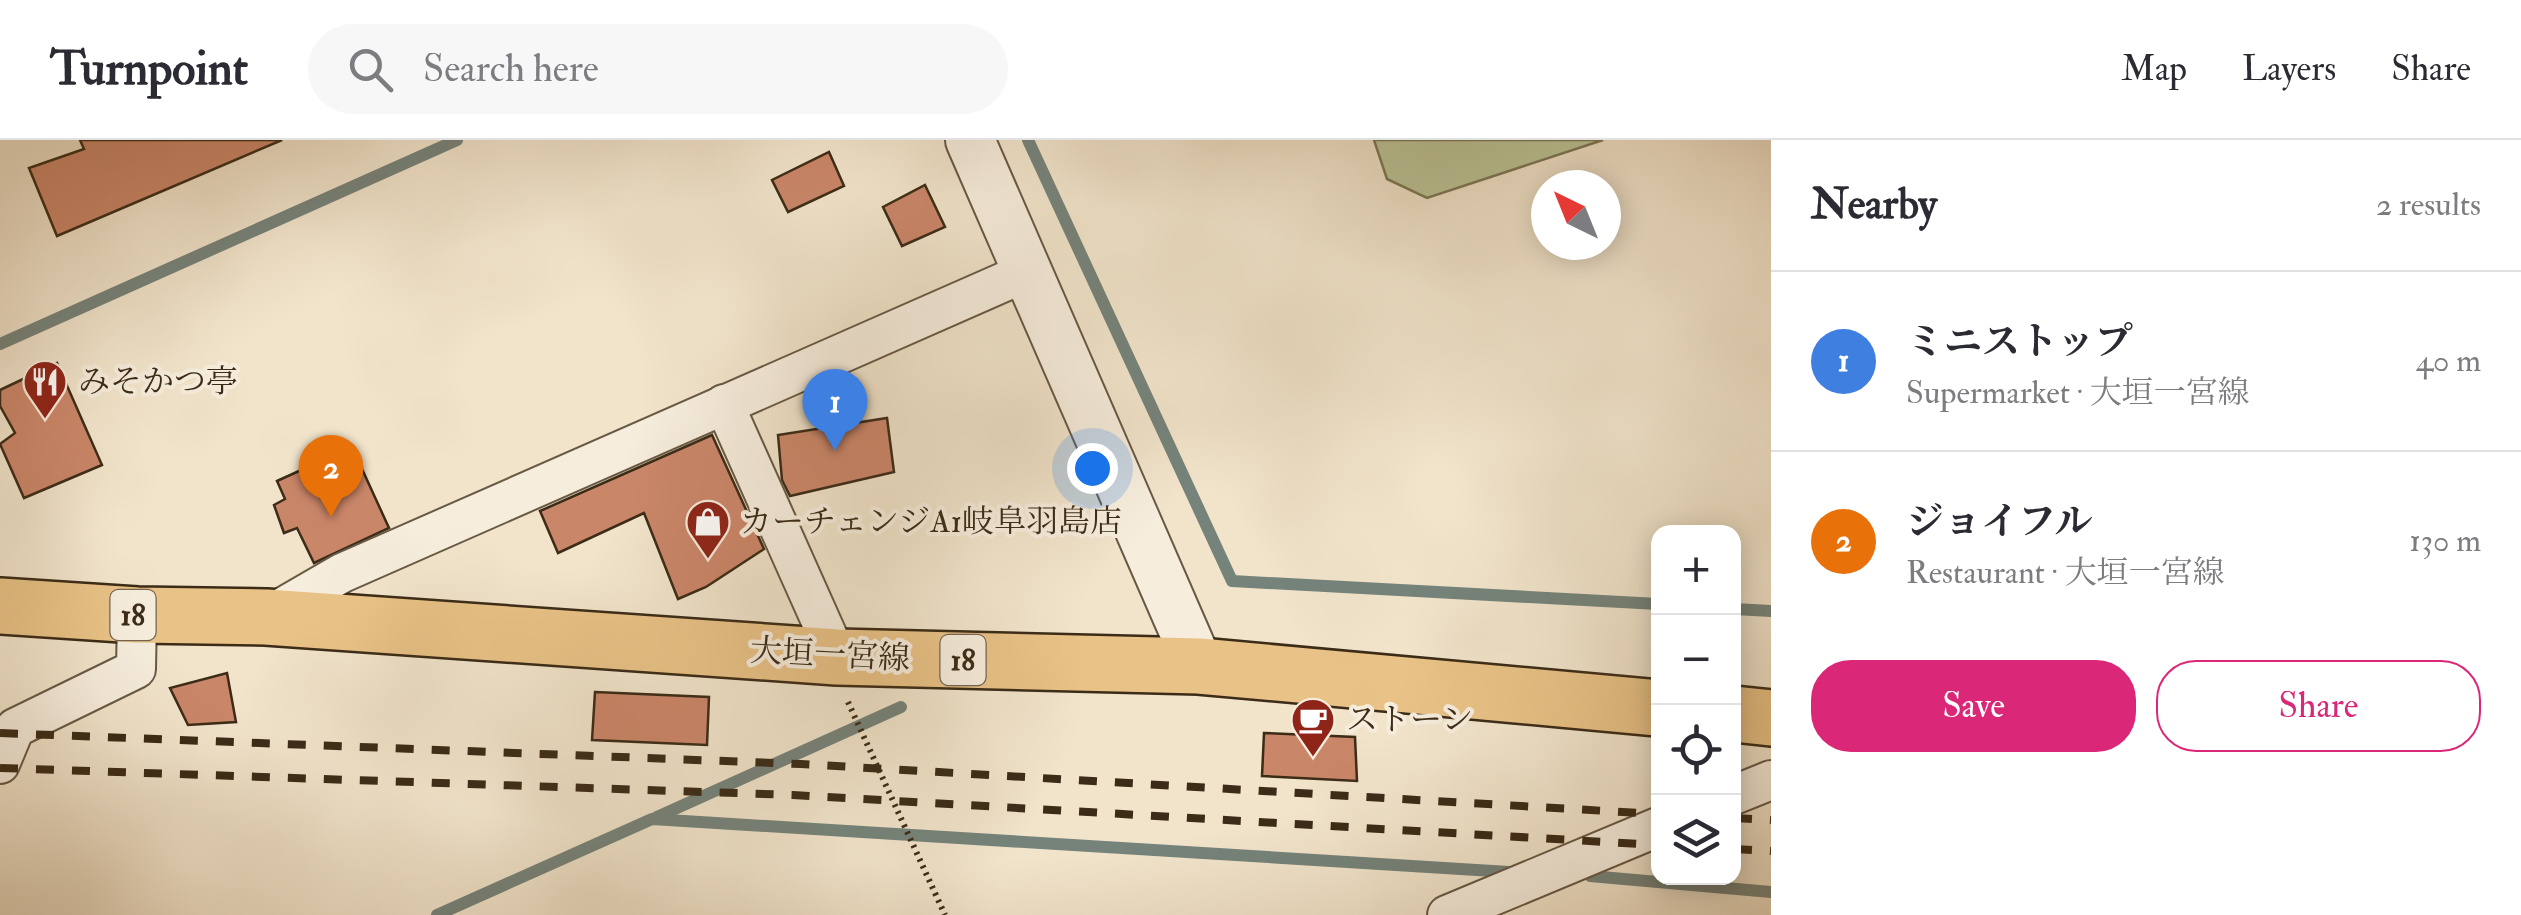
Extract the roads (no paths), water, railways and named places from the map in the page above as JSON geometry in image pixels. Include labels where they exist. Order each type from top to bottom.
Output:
[{"type":"main road","name":"大垣一宮線","points":[[0,606],[266,618],[837,657],[1200,666],[1651,707]]},
{"type":"main road","points":[[1741,715],[1771,718]]},
{"type":"street","points":[[970,140],[1200,666]]},
{"type":"street","points":[[266,618],[342,573],[1029,271]]},
{"type":"street","points":[[724,404],[837,657]]},
{"type":"street","points":[[0,764],[15,728],[136,669],[136,615]]},
{"type":"street","points":[[1741,792],[1771,780]]},
{"type":"street","points":[[1447,915],[1651,829]]},
{"type":"waterway","points":[[0,344],[457,140]]},
{"type":"waterway","points":[[1028,140],[1232,581],[1651,604]]},
{"type":"waterway","points":[[1741,609],[1771,611]]},
{"type":"waterway","points":[[657,817],[901,707]]},
{"type":"waterway","points":[[437,915],[652,819],[1509,872]]},
{"type":"waterway","points":[[1590,876],[1771,892]]},
{"type":"railway","points":[[0,733],[801,764],[1651,814]]},
{"type":"railway","points":[[0,768],[793,795],[1651,845]]},
{"type":"railway","points":[[1741,818],[1771,820]]},
{"type":"railway","points":[[1741,849],[1771,851]]},
{"type":"place","name":"みそかつ亭","points":[[45,420]]},
{"type":"place","name":"ミニストップ","points":[[835,451]]},
{"type":"place","name":"ジョイフル","points":[[331,517]]},
{"type":"place","name":"カーチェンジA1岐阜羽島店","points":[[708,560]]},
{"type":"place","name":"ストーン","points":[[1313,758]]}]
